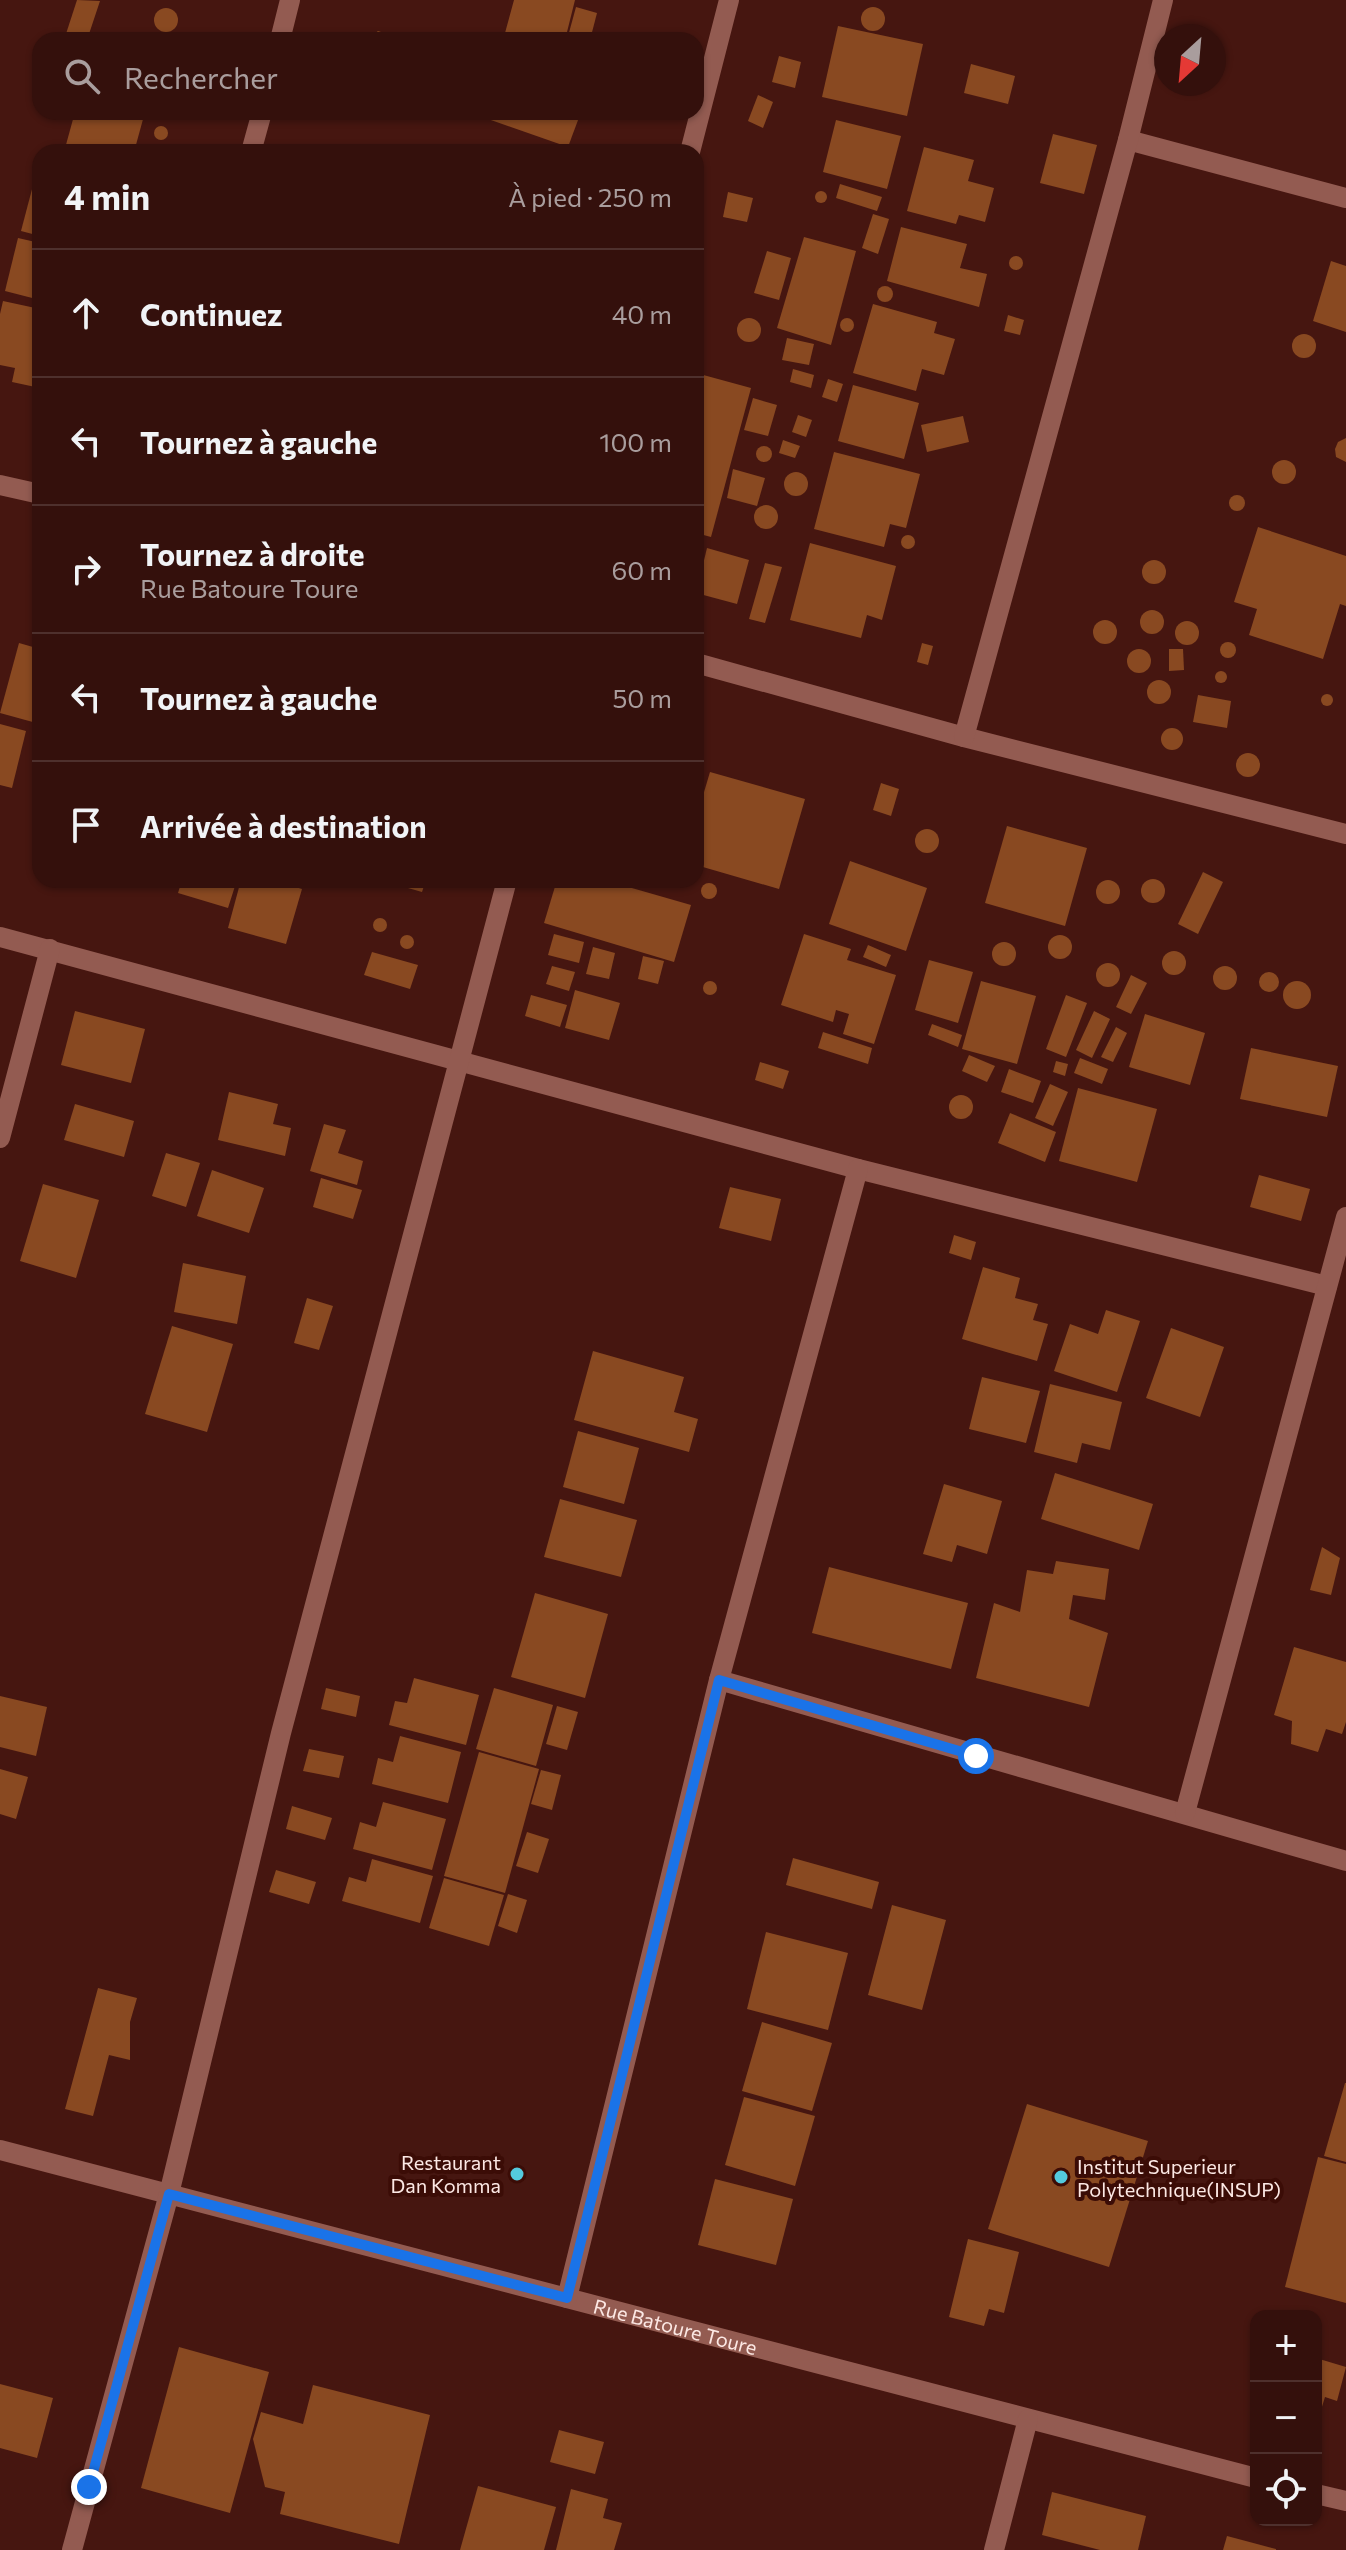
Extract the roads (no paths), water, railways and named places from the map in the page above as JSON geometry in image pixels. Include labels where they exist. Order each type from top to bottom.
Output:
[{"type":"street","points":[[282,32],[290,0]]},
{"type":"street","points":[[704,97],[729,0]]},
{"type":"street","points":[[964,737],[1128,140],[1163,0]]},
{"type":"street","points":[[253,144],[260,120]]},
{"type":"street","points":[[692,144],[698,120]]},
{"type":"street","points":[[1128,140],[1346,198]]},
{"type":"street","points":[[0,485],[32,492]]},
{"type":"street","points":[[704,665],[964,737],[1346,834]]},
{"type":"street","points":[[72,2550],[169,2194],[281,1733],[505,888]]},
{"type":"street","points":[[0,937],[858,1169],[1327,1286]]},
{"type":"street","points":[[0,1138],[50,949]]},
{"type":"street","points":[[567,2298],[719,1680],[858,1169]]},
{"type":"street","points":[[1185,1813],[1346,1217]]},
{"type":"street","points":[[719,1680],[1346,1861]]},
{"type":"street","name":"Rue Batoure Toure","points":[[0,2150],[1250,2476]]},
{"type":"street","points":[[994,2550],[1028,2419]]},
{"type":"street","points":[[1322,2495],[1346,2501]]},
{"type":"place","name":"Restaurant Dan Komma","points":[[517,2174]]},
{"type":"place","name":"Institut Superieur Polytechnique(INSUP)","points":[[1061,2177]]}]
